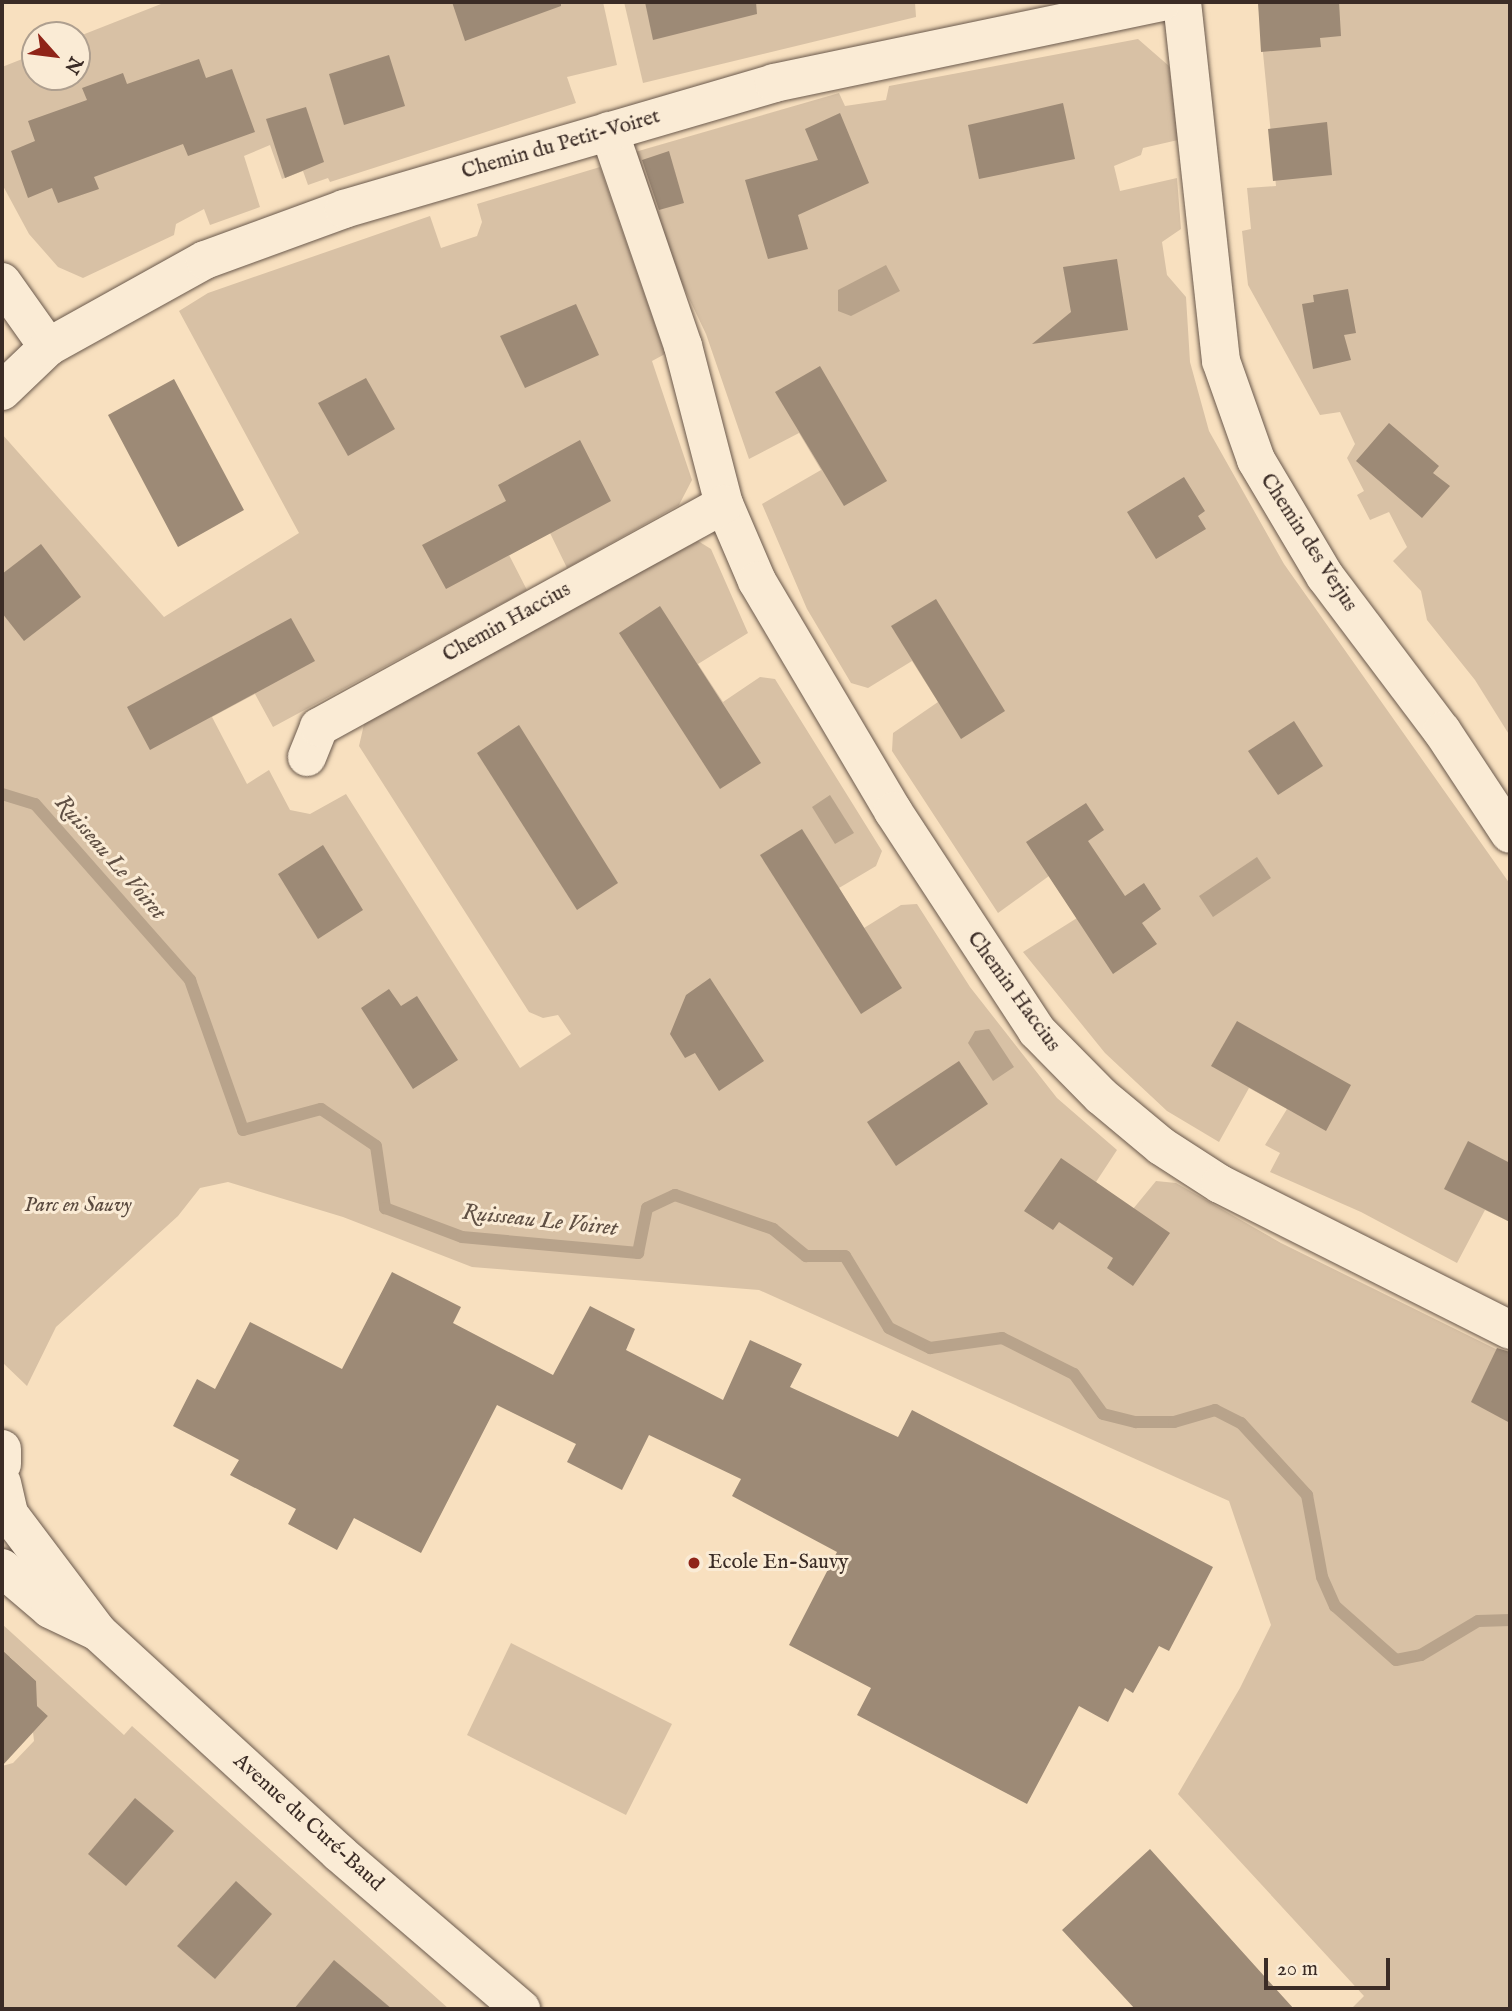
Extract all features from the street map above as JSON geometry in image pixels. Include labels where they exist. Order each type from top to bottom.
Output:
[{"type":"street","name":"Chemin du Petit-Voiret","points":[[2,391],[48,347],[205,260],[344,209],[774,83],[1162,2]]},
{"type":"street","name":"Chemin des Verjus","points":[[1182,2],[1221,361],[1256,460],[1325,576],[1442,731],[1510,834]]},
{"type":"street","name":"Chemin Haccius","points":[[609,131],[683,346],[724,504],[777,620],[991,967],[1037,1031],[1071,1069],[1161,1146],[1220,1184],[1510,1330]]},
{"type":"street","points":[[2,282],[48,347]]},
{"type":"street","name":"Chemin Haccius","points":[[307,757],[319,727],[724,504]]},
{"type":"street","points":[[2,1449],[2,1464]]},
{"type":"street","name":"Avenue du Curé-Baud","points":[[2,1483],[9,1514],[98,1632],[340,1853],[521,2009]]},
{"type":"street","name":"Avenue du Curé-Baud","points":[[2,1568],[50,1609],[98,1632]]},
{"type":"green space","points":[[166,2],[603,2],[617,65],[567,77],[576,103],[330,182],[328,178],[308,185],[303,171],[282,179],[270,145],[244,156],[260,207],[210,225],[204,209],[176,224],[174,235],[83,278],[58,267],[29,234],[2,184],[2,67],[21,60],[21,91],[91,91],[91,31]]},
{"type":"green space","points":[[624,2],[915,2],[916,17],[643,83]]},
{"type":"green space","points":[[1258,2],[1510,2],[1510,736],[1475,680],[1427,620],[1421,591],[1393,561],[1407,547],[1389,512],[1370,520],[1357,495],[1364,491],[1347,458],[1355,444],[1340,412],[1320,415],[1248,285],[1242,231],[1251,229],[1247,188],[1276,186]]},
{"type":"green space","points":[[1138,39],[1169,66],[1178,140],[1143,148],[1141,155],[1114,166],[1120,191],[1177,178],[1181,229],[1162,242],[1167,275],[1186,297],[1190,362],[1209,431],[1284,564],[1510,884],[1510,1222],[1485,1210],[1457,1263],[1361,1212],[1270,1172],[1280,1153],[1265,1145],[1287,1109],[1249,1088],[1219,1142],[1167,1111],[1105,1053],[1023,952],[1077,918],[1049,876],[998,913],[892,751],[893,733],[938,702],[912,661],[868,688],[851,683],[807,609],[762,504],[821,470],[799,433],[749,459],[706,334],[674,267],[635,152],[839,93],[845,106],[886,100],[889,86]]},
{"type":"green space","name":"Parc en Sauvy","points":[[600,167],[665,354],[652,361],[692,480],[679,505],[567,568],[550,533],[509,555],[527,590],[273,727],[255,694],[212,717],[247,784],[269,770],[290,810],[310,814],[346,794],[520,1068],[571,1034],[558,1015],[543,1018],[529,1012],[359,746],[365,720],[698,541],[711,549],[748,633],[698,664],[723,702],[760,677],[775,679],[882,851],[876,866],[839,888],[864,928],[901,905],[917,904],[970,987],[1057,1098],[1117,1150],[1096,1182],[1133,1209],[1156,1181],[1176,1183],[1281,1243],[1510,1356],[1510,2009],[1351,2009],[1364,1996],[1178,1794],[1240,1688],[1271,1625],[1229,1501],[759,1290],[472,1267],[343,1217],[228,1182],[200,1188],[178,1216],[56,1327],[27,1386],[2,1362],[2,434],[164,617],[299,533],[179,311],[208,293],[430,216],[441,248],[477,236],[482,222],[477,204]]},
{"type":"green space","points":[[2,1624],[124,1735],[132,1726],[449,2009],[2,2009],[2,1766],[13,1763],[34,1741],[33,1732],[48,1716],[28,1698],[36,1681],[10,1657],[2,1658]]},
{"type":"green space","points":[[511,1643],[672,1724],[626,1815],[467,1735]]},
{"type":"shaded area","points":[[886,265],[900,291],[851,316],[838,311],[838,290]]},
{"type":"shaded area","points":[[830,795],[854,833],[835,844],[812,807]]},
{"type":"shaded area","points":[[1257,857],[1271,878],[1213,917],[1199,896]]},
{"type":"shaded area","points":[[989,1029],[1014,1067],[993,1081],[968,1043],[975,1031]]},
{"type":"building","points":[[452,2],[561,2],[561,6],[465,41]]},
{"type":"building","points":[[645,2],[756,2],[757,14],[653,40]]},
{"type":"building","points":[[1258,2],[1339,2],[1341,36],[1320,38],[1321,47],[1261,52]]},
{"type":"building","points":[[389,55],[405,106],[344,125],[329,74]]},
{"type":"building","points":[[199,59],[206,78],[232,69],[255,132],[188,156],[183,144],[94,177],[99,189],[58,203],[52,188],[28,198],[11,151],[35,141],[28,121],[87,100],[83,91],[91,91],[91,85],[123,73],[127,84]]},
{"type":"building","points":[[1063,103],[1075,159],[979,179],[968,125]]},
{"type":"building","points":[[306,107],[324,162],[285,178],[266,119]]},
{"type":"building","points":[[840,113],[869,183],[798,215],[808,249],[768,259],[745,180],[818,160],[805,129]]},
{"type":"building","points":[[1327,122],[1332,175],[1273,181],[1268,129]]},
{"type":"building","points":[[669,151],[684,203],[659,210],[642,160]]},
{"type":"building","points":[[1117,259],[1128,330],[1032,344],[1071,312],[1063,267]]},
{"type":"building","points":[[1348,289],[1356,333],[1344,335],[1351,360],[1313,369],[1302,304],[1314,302],[1313,295]]},
{"type":"building","points":[[576,304],[599,355],[525,388],[500,336]]},
{"type":"building","points":[[820,366],[887,481],[844,506],[775,392]]},
{"type":"building","points":[[366,378],[395,429],[348,456],[318,403]]},
{"type":"building","points":[[174,379],[244,510],[178,547],[108,415]]},
{"type":"building","points":[[1389,423],[1439,466],[1433,473],[1450,486],[1422,518],[1356,461]]},
{"type":"building","points":[[580,440],[611,501],[446,589],[422,545],[506,501],[498,485]]},
{"type":"building","points":[[1184,477],[1205,511],[1198,516],[1206,529],[1156,559],[1127,512]]},
{"type":"building","points":[[41,544],[81,597],[24,641],[2,613],[2,574]]},
{"type":"building","points":[[936,599],[1005,711],[961,739],[891,626]]},
{"type":"building","points":[[660,606],[761,763],[720,789],[619,633]]},
{"type":"building","points":[[291,618],[315,661],[150,750],[127,707]]},
{"type":"building","points":[[1294,721],[1323,766],[1278,795],[1248,751]]},
{"type":"building","points":[[519,725],[618,883],[577,910],[477,753]]},
{"type":"building","points":[[1086,803],[1104,830],[1088,841],[1125,896],[1144,883],[1161,909],[1142,923],[1157,944],[1113,974],[1026,842]]},
{"type":"building","points":[[802,829],[902,988],[861,1014],[760,855]]},
{"type":"building","points":[[323,845],[363,910],[318,939],[278,874]]},
{"type":"building","points":[[710,978],[764,1061],[719,1091],[695,1053],[685,1058],[670,1034],[686,995]]},
{"type":"building","points":[[389,989],[401,1006],[417,996],[458,1060],[413,1089],[361,1008]]},
{"type":"building","points":[[1237,1021],[1351,1085],[1326,1131],[1211,1066]]},
{"type":"building","points":[[959,1061],[988,1104],[896,1166],[867,1122]]},
{"type":"building","points":[[1468,1141],[1510,1163],[1510,1222],[1444,1189]]},
{"type":"building","points":[[1061,1158],[1170,1233],[1133,1286],[1107,1268],[1113,1258],[1059,1222],[1053,1230],[1024,1211]]},
{"type":"building","points":[[392,1272],[461,1307],[453,1323],[553,1375],[590,1306],[635,1329],[626,1350],[723,1400],[750,1340],[802,1364],[790,1387],[898,1437],[912,1410],[1213,1567],[1169,1651],[1159,1646],[1133,1693],[1125,1688],[1108,1722],[1079,1706],[1027,1804],[857,1715],[871,1688],[789,1645],[837,1552],[732,1496],[741,1479],[649,1435],[622,1490],[567,1462],[576,1444],[497,1405],[421,1553],[354,1518],[337,1550],[288,1524],[296,1509],[230,1475],[239,1460],[173,1426],[197,1379],[215,1389],[250,1322],[342,1369]]},
{"type":"building","points":[[1497,1348],[1510,1352],[1510,1423],[1471,1402]]},
{"type":"building","points":[[2,1650],[36,1681],[37,1706],[48,1716],[2,1766]]},
{"type":"building","points":[[135,1798],[174,1831],[126,1886],[88,1854]]},
{"type":"building","points":[[1150,1849],[1294,2009],[1135,2009],[1062,1930]]},
{"type":"building","points":[[236,1881],[272,1914],[215,1979],[177,1946]]},
{"type":"building","points":[[334,1960],[392,2009],[294,2009]]},
{"type":"waterway","name":"Ruisseau Le Voiret","points":[[2,794],[35,804],[190,980],[243,1130],[321,1109],[376,1146],[385,1208],[462,1237],[638,1253],[647,1208],[675,1195],[773,1229],[806,1256],[845,1256],[889,1328],[930,1348],[1002,1338],[1074,1374],[1103,1414],[1136,1422],[1174,1422],[1215,1410],[1241,1423],[1307,1495],[1322,1577],[1335,1606],[1396,1660],[1421,1655],[1478,1621],[1510,1620]]},
{"type":"place","name":"Ecole En-Sauvy","points":[[694,1563]]}]
